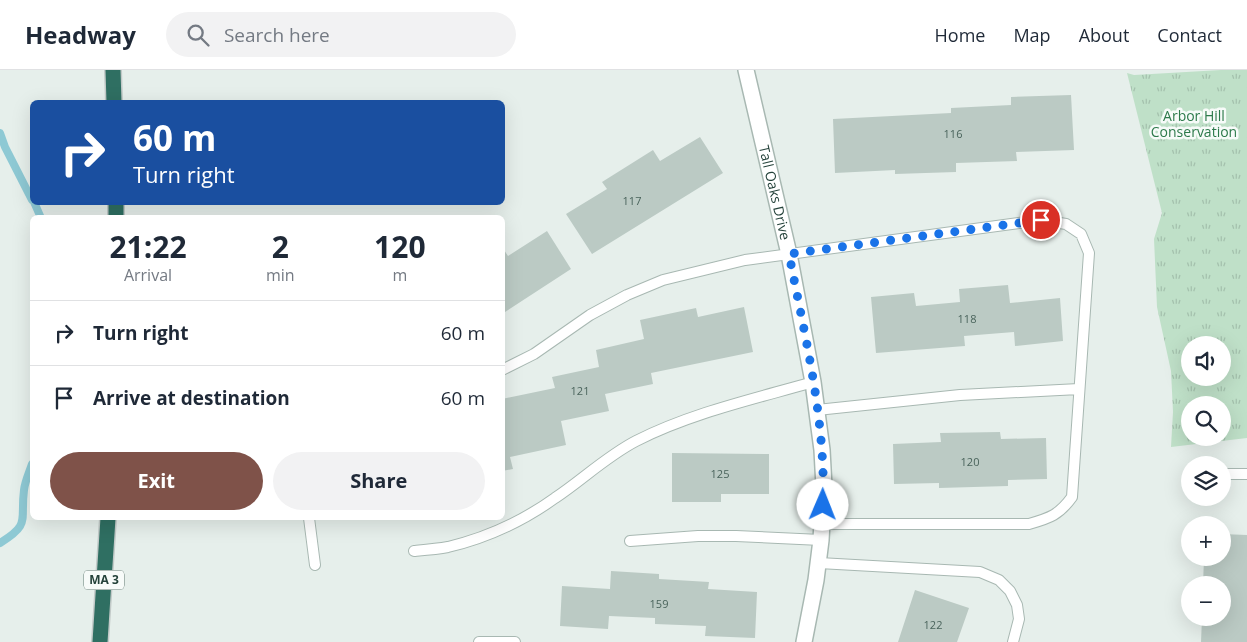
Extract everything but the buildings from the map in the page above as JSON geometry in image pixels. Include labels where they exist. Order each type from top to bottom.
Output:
[{"type":"highway","points":[[113,70],[114,100]]},
{"type":"highway","name":"MA 3","points":[[100,642],[108,520]]},
{"type":"street","name":"Tall Oaks Drive","points":[[746,70],[789,254],[813,382],[824,478],[823,524],[819,563],[804,642]]},
{"type":"lane","points":[[505,368],[534,354],[590,315],[627,295],[663,280],[745,260],[1041,220],[1066,224],[1081,234],[1089,253],[1072,497],[1063,510],[1050,518],[1029,524],[823,524]]},
{"type":"lane","points":[[414,552],[448,547],[496,532],[525,518],[555,499],[611,457],[634,442],[661,429],[726,407],[813,382]]},
{"type":"lane","points":[[817,410],[960,395],[1079,389]]},
{"type":"lane","points":[[1231,474],[1247,474]]},
{"type":"lane","points":[[309,520],[315,565]]},
{"type":"lane","points":[[630,541],[736,536],[821,540]]},
{"type":"lane","points":[[819,563],[980,572],[999,580],[1010,591],[1017,605],[1019,619],[1013,642]]},
{"type":"lane","points":[[479,642],[516,642]]},
{"type":"green space","name":"Arbor Hill Conservation","points":[[1247,70],[1247,438],[1231,440],[1231,396],[1181,396],[1181,446],[1171,447],[1173,412],[1171,371],[1157,307],[1154,239],[1162,213],[1127,73],[1134,75]]},
{"type":"waterway","points":[[0,133],[30,196]]},
{"type":"waterway","points":[[35,205],[40,215]]},
{"type":"waterway","points":[[0,543],[10,537],[20,526],[23,515],[26,480],[30,469]]},
{"type":"route","points":[[823,505],[822,450],[817,410],[789,254],[1041,220]]}]
